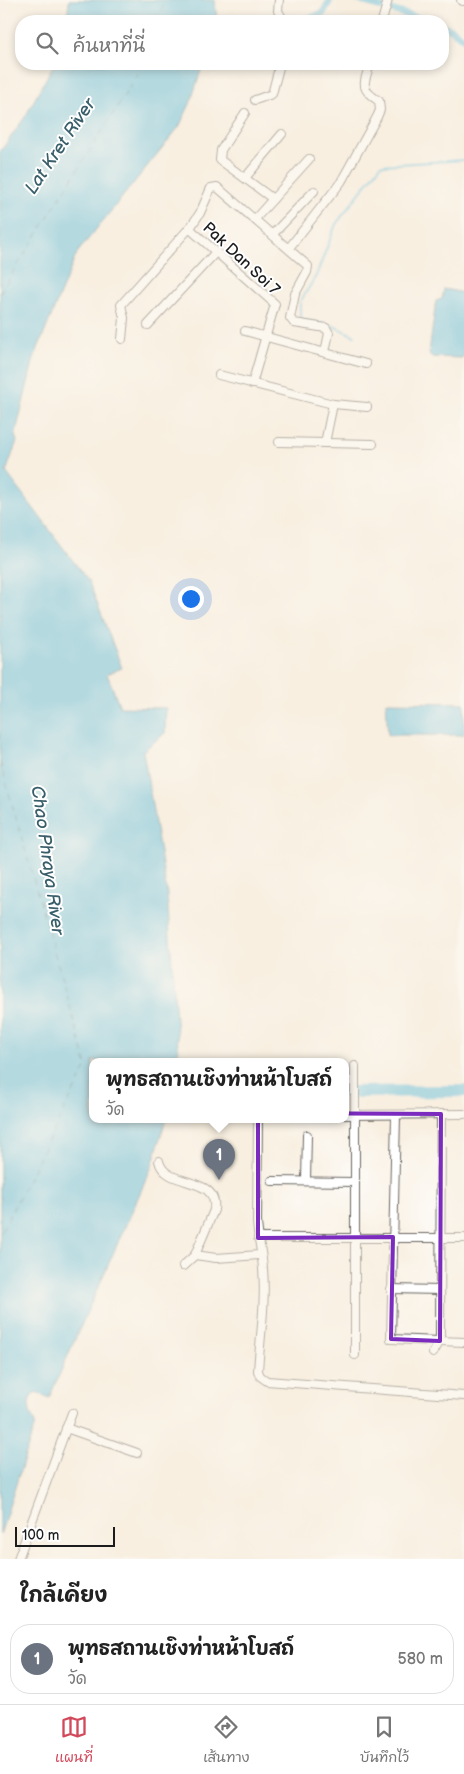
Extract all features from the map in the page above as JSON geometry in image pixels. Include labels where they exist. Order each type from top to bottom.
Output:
[{"type":"street","points":[[279,0],[278,11],[280,15]]},
{"type":"street","points":[[384,15],[388,0]]},
{"type":"street","points":[[255,100],[272,94],[278,70]]},
{"type":"street","points":[[289,248],[341,182],[377,117],[380,110],[379,100],[368,94],[365,90],[368,70]]},
{"type":"street","points":[[245,113],[221,150],[220,160],[273,199]]},
{"type":"street","points":[[245,178],[282,134]]},
{"type":"street","points":[[255,219],[309,159]]},
{"type":"street","points":[[122,339],[124,318],[121,305],[189,228],[200,212],[213,182],[308,266],[296,294],[290,318],[294,324],[326,328],[329,333],[325,352]]},
{"type":"street","points":[[273,234],[314,191]]},
{"type":"street","name":"Pak Dan Soi 7","points":[[189,228],[275,304],[265,337]]},
{"type":"street","points":[[148,324],[216,252]]},
{"type":"street","points":[[245,331],[366,364]]},
{"type":"street","points":[[252,384],[265,337]]},
{"type":"street","points":[[219,375],[333,404],[367,407]]},
{"type":"street","points":[[325,443],[333,404]]},
{"type":"street","points":[[279,442],[373,444]]},
{"type":"street","points":[[355,1066],[355,1355]]},
{"type":"street","points":[[434,1352],[440,1341],[442,1114]]},
{"type":"street","points":[[349,1115],[464,1114]]},
{"type":"street","points":[[396,1115],[391,1340],[464,1342]]},
{"type":"street","points":[[258,1123],[258,1238],[263,1267],[258,1371],[260,1376],[267,1381],[464,1396]]},
{"type":"street","points":[[306,1181],[307,1135]]},
{"type":"street","points":[[159,1162],[160,1167],[168,1175],[205,1189],[212,1196],[215,1203],[214,1210],[195,1255],[183,1266]]},
{"type":"street","points":[[272,1181],[355,1182]]},
{"type":"street","points":[[258,1238],[464,1238]]},
{"type":"street","points":[[195,1255],[216,1258],[260,1255]]},
{"type":"street","points":[[391,1288],[440,1290]]},
{"type":"street","points":[[18,1559],[72,1413]]},
{"type":"street","points":[[66,1428],[137,1453]]},
{"type":"highlighted area","points":[[258,1113],[441,1114],[440,1341],[391,1339],[393,1237],[258,1238]]},
{"type":"water","points":[[69,0],[215,0],[216,15],[68,15]]},
{"type":"water","points":[[51,70],[201,70],[190,104],[179,127],[77,253],[34,358],[15,436],[17,441],[6,472],[89,582],[122,668],[107,674],[120,707],[166,708],[165,733],[143,751],[167,894],[179,1058],[89,1058],[89,1123],[165,1123],[152,1166],[49,1398],[36,1392],[30,1399],[29,1407],[35,1424],[0,1535],[0,152],[25,117]]},
{"type":"water","points":[[444,289],[464,293],[464,355],[462,358],[431,357],[429,353],[436,301],[442,299]]},
{"type":"water","points":[[386,702],[464,703],[464,735],[388,735]]},
{"type":"waterway","points":[[318,15],[323,13],[330,0]]},
{"type":"waterway","points":[[358,0],[408,15]]},
{"type":"waterway","points":[[449,28],[464,39]]},
{"type":"waterway","points":[[355,336],[331,325],[300,318],[300,302],[316,276],[336,224],[381,165],[464,160]]},
{"type":"waterway","points":[[349,1092],[464,1091]]},
{"type":"ferry route","points":[[159,15],[165,0]]},
{"type":"ferry route","points":[[0,293],[139,70]]},
{"type":"ferry route","points":[[0,762],[87,1066],[0,1234]]},
{"type":"place","name":"พุทธสถานเชิงท่าหน้าโบสถ์","points":[[219,1180]]},
{"type":"water label","name":"Lat Kret River","points":[[60,146]]},
{"type":"water label","name":"Chao Phraya River","points":[[48,860]]}]
